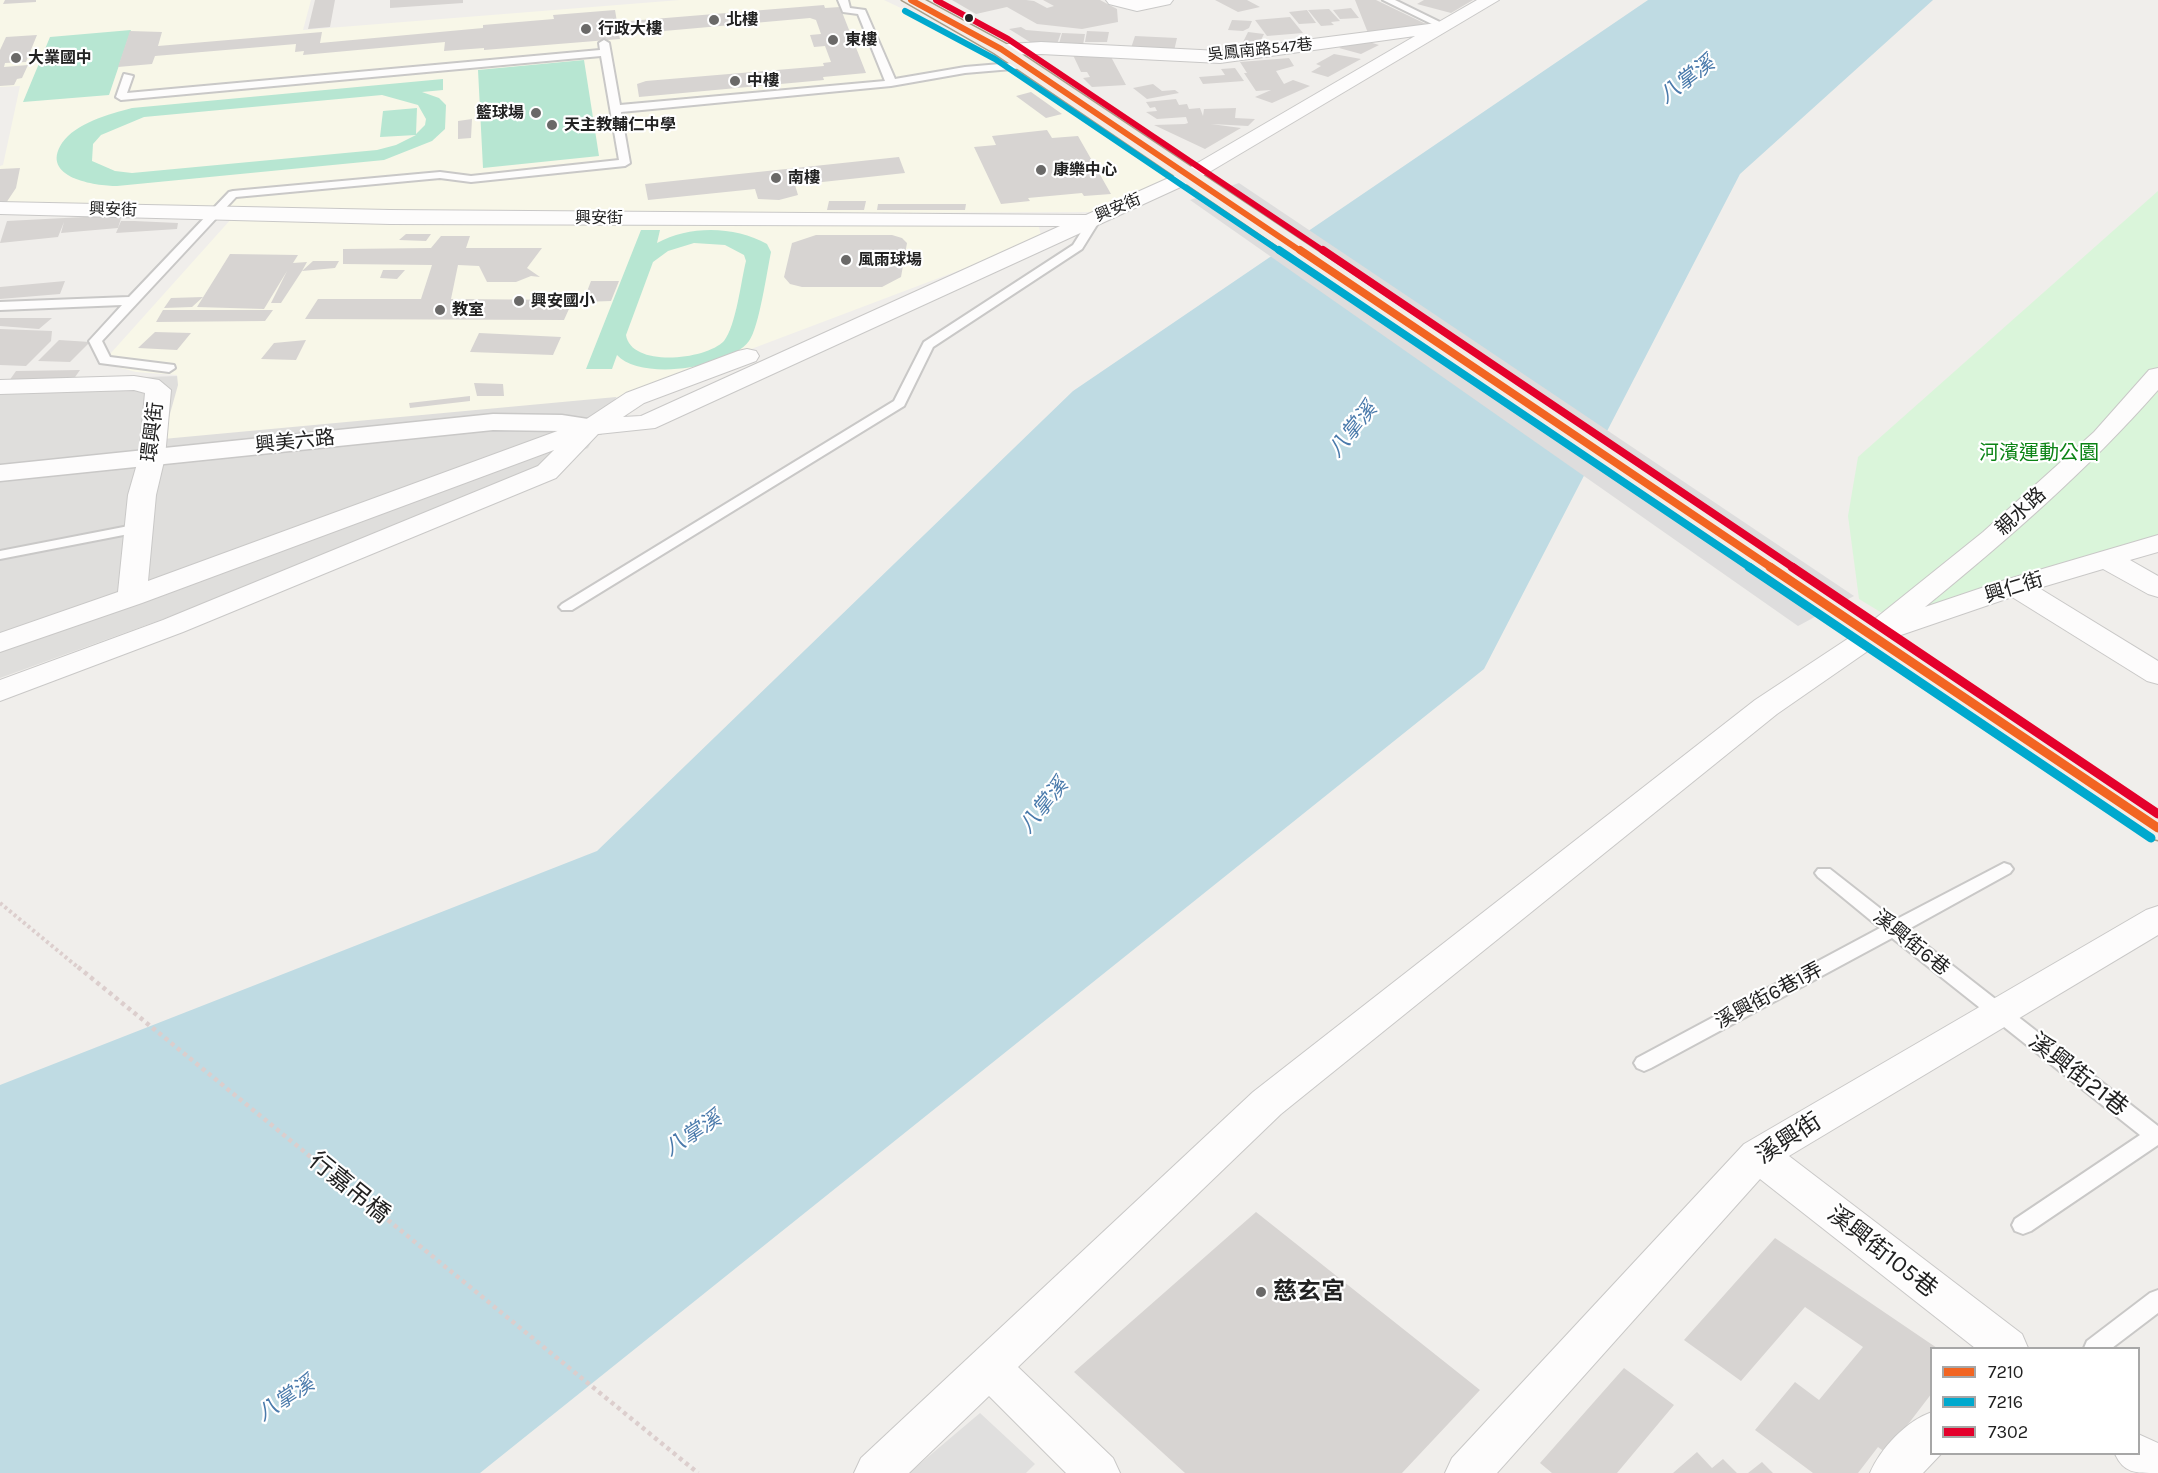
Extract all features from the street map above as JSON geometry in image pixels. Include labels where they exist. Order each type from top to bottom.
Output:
[{"type":"main road","points":[[916,1],[1001,49],[2158,828]]},
{"type":"street","points":[[1115,0],[1137,6],[1164,0]]},
{"type":"street","name":"吳鳳南路547巷","points":[[1189,176],[1490,0]]},
{"type":"street","name":"吳鳳南路547巷","points":[[1001,49],[1041,48],[1220,57],[1445,27]]},
{"type":"street","name":"興安街","points":[[0,208],[390,218],[1095,220],[1189,176]]},
{"type":"street","points":[[0,643],[132,597],[591,427],[646,423],[1095,220]]},
{"type":"street","name":"親水路","points":[[1871,636],[1993,538],[2103,437],[2158,375]]},
{"type":"street","name":"環興街","points":[[0,387],[108,383],[150,385],[158,390],[152,457],[142,495],[132,597]]},
{"type":"street","name":"興美六路","points":[[0,473],[493,422],[562,423],[591,427]]},
{"type":"street","points":[[0,691],[174,626],[547,472],[591,427]]},
{"type":"street","name":"興仁街","points":[[1871,636],[2015,586],[2108,560],[2158,543]]},
{"type":"street","points":[[2108,560],[2158,588]]},
{"type":"street","points":[[2015,586],[2158,674]]},
{"type":"street","points":[[877,1473],[1267,1103],[1766,707],[1871,636]]},
{"type":"street","name":"溪興街","points":[[1468,1473],[1758,1155],[2158,919]]},
{"type":"street","name":"溪興街105巷","points":[[1758,1155],[2006,1347]]},
{"type":"street","points":[[990,1368],[1097,1473]]},
{"type":"street","points":[[1893,1473],[1930,1434]]},
{"type":"street","points":[[2138,1455],[2158,1471]]},
{"type":"lane","points":[[843,0],[846,10],[861,12],[891,83]]},
{"type":"lane","points":[[1389,0],[1445,27]]},
{"type":"lane","points":[[128,76],[121,97],[604,48],[625,163],[471,179],[440,175],[233,194],[94,341],[105,360],[169,368]]},
{"type":"lane","points":[[616,109],[891,83],[965,70],[1024,65]]},
{"type":"lane","points":[[567,607],[899,403],[928,345],[1078,247],[1095,220]]},
{"type":"lane","points":[[0,306],[133,300]]},
{"type":"lane","points":[[0,555],[139,528]]},
{"type":"lane","name":"溪興街6巷1弄","points":[[1644,1063],[2004,868]]},
{"type":"lane","name":"溪興街6巷","points":[[1824,873],[1998,1013]]},
{"type":"lane","name":"溪興街21巷","points":[[1998,1013],[2157,1136]]},
{"type":"lane","points":[[2023,1225],[2157,1136]]},
{"type":"lane","points":[[2096,1347],[2158,1300]]},
{"type":"path","name":"行嘉吊橋","points":[[0,903],[698,1473]]},
{"type":"shaded area","name":"天主教輔仁中學","points":[[0,0],[311,0],[303,30],[680,0],[884,0],[966,39],[1171,180],[1092,212],[548,214],[0,205],[0,166],[3,165],[20,86],[0,87]]},
{"type":"shaded area","name":"興安國小","points":[[232,218],[1038,224],[1042,239],[627,396],[163,439],[178,385],[177,375],[136,372],[102,363]]},
{"type":"shaded area","points":[[180,376],[622,387],[588,448],[362,547],[0,678],[0,381]]},
{"type":"shaded area","points":[[980,1413],[1035,1464],[1026,1473],[909,1473]]},
{"type":"green space","points":[[131,30],[109,95],[23,102],[50,37]]},
{"type":"green space","name":"籃球場","points":[[584,60],[599,156],[483,168],[478,70]]},
{"type":"green space","points":[[443,79],[443,90],[422,92],[439,98],[446,105],[445,129],[432,141],[384,160],[117,186],[84,182],[64,172],[58,164],[57,155],[68,136],[94,120],[132,108]],"holes":[[[382,95],[418,105],[426,119],[425,125],[416,134],[417,108],[383,111],[380,137],[416,135],[396,145],[377,150],[132,173],[115,171],[92,161],[93,144],[101,135],[144,117]]]},
{"type":"green space","name":"河濱運動公園","points":[[2158,191],[2158,538],[1897,622],[1859,599],[1848,516],[1858,457]]},
{"type":"green space","points":[[641,230],[660,230],[657,243],[684,233],[712,230],[741,234],[767,244],[771,252],[756,324],[749,341],[738,351],[704,365],[684,368],[644,368],[628,363],[617,355],[612,369],[586,369]],"holes":[[[694,243],[725,245],[744,255],[746,261],[732,325],[724,341],[715,348],[702,353],[670,358],[641,353],[631,346],[626,335],[653,262],[668,251]]]},
{"type":"water","name":"八掌溪","points":[[1648,0],[1933,0],[1740,174],[1484,669],[480,1473],[0,1473],[0,1085],[597,851],[1073,391]]},
{"type":"pier","points":[[1239,183],[1854,596],[1798,626],[1190,200]]},
{"type":"building","points":[[5,0],[36,0],[36,2],[3,4]]},
{"type":"building","points":[[315,0],[335,0],[330,27],[308,29]]},
{"type":"building","points":[[390,0],[463,0],[463,3],[390,8]]},
{"type":"building","points":[[952,0],[1026,0],[1034,1],[1047,8],[1054,6],[1043,0],[1100,0],[1117,9],[1118,22],[1082,29],[1037,24],[1007,7],[976,14]]},
{"type":"building","points":[[1215,0],[1247,0],[1260,7],[1238,12]]},
{"type":"building","points":[[1355,0],[1376,0],[1428,25],[1368,33]]},
{"type":"building","points":[[1424,0],[1473,0],[1451,13],[1417,4]]},
{"type":"building","points":[[824,5],[825,8],[840,7],[866,73],[823,77],[824,80],[639,97],[637,84],[646,81],[824,66],[823,63],[831,62],[825,46],[814,47],[810,35],[821,34],[816,20],[810,18],[619,35],[620,39],[484,50],[484,48],[444,51],[445,42],[303,55],[304,51],[295,52],[296,44],[155,56],[152,64],[118,67],[130,31],[162,32],[158,46],[322,32],[320,43],[483,28],[483,25],[554,19],[553,15],[615,10],[617,22]]},
{"type":"building","points":[[1351,8],[1359,18],[1340,19],[1333,10]]},
{"type":"building","points":[[1329,9],[1340,21],[1331,22],[1334,25],[1321,26],[1308,10]]},
{"type":"building","points":[[1307,10],[1316,23],[1299,24],[1289,12]]},
{"type":"building","points":[[1290,17],[1303,33],[1267,36],[1255,20]]},
{"type":"building","points":[[1232,20],[1252,21],[1249,28],[1243,31],[1228,30]]},
{"type":"building","points":[[1021,27],[1026,30],[1061,33],[1057,44],[1030,42],[1009,29]]},
{"type":"building","points":[[1087,31],[1109,32],[1107,42],[1085,42]]},
{"type":"building","points":[[1248,32],[1264,34],[1258,46],[1242,44]]},
{"type":"building","points":[[1062,33],[1085,34],[1083,45],[1059,44]]},
{"type":"building","points":[[37,35],[26,62],[5,63],[4,67],[28,65],[22,78],[17,79],[14,85],[0,86],[0,50],[6,37]]},
{"type":"building","points":[[1135,36],[1177,38],[1174,51],[1131,48]]},
{"type":"building","points":[[1366,41],[1379,45],[1361,54],[1339,48],[1349,42]]},
{"type":"building","points":[[1334,54],[1361,59],[1328,77],[1311,72],[1321,66],[1316,64]]},
{"type":"building","points":[[1073,55],[1110,55],[1126,85],[1092,87],[1083,78],[1090,77],[1087,72],[1081,72]]},
{"type":"building","points":[[1289,58],[1294,66],[1276,71],[1284,84],[1293,80],[1310,86],[1272,103],[1255,97],[1271,90],[1256,91],[1244,73],[1247,73],[1240,62]]},
{"type":"building","points":[[1235,68],[1244,81],[1203,84],[1199,77],[1225,75],[1221,69]]},
{"type":"building","points":[[1153,84],[1162,91],[1175,90],[1179,93],[1147,99],[1133,88]]},
{"type":"building","points":[[1031,92],[1062,114],[1046,118],[1016,96]]},
{"type":"building","points":[[1176,99],[1179,105],[1187,104],[1189,109],[1200,108],[1203,116],[1204,109],[1236,108],[1235,118],[1255,119],[1248,126],[1211,124],[1241,128],[1205,149],[1154,125],[1185,124],[1188,123],[1186,117],[1157,119],[1146,112],[1157,111],[1155,107],[1150,108],[1146,102]]},
{"type":"building","points":[[472,119],[471,138],[458,139],[458,121]]},
{"type":"building","name":"康樂中心","points":[[1047,130],[1052,138],[1078,136],[1111,194],[1084,196],[1082,193],[1028,198],[1030,201],[1001,204],[974,147],[996,145],[992,136]]},
{"type":"building","name":"南樓","points":[[899,157],[905,173],[795,185],[798,195],[779,200],[758,199],[755,189],[648,200],[645,184]]},
{"type":"building","points":[[20,168],[16,188],[6,203],[0,203],[0,169]]},
{"type":"building","points":[[829,201],[866,201],[864,210],[827,210]]},
{"type":"building","points":[[878,204],[966,204],[965,210],[877,210]]},
{"type":"building","points":[[122,215],[118,228],[61,233],[64,222],[58,237],[0,243],[7,221]]},
{"type":"building","points":[[121,221],[178,223],[177,229],[116,233]]},
{"type":"building","points":[[406,234],[431,234],[426,241],[399,240]]},
{"type":"building","name":"風雨球場","points":[[816,235],[892,235],[902,238],[907,243],[901,277],[882,287],[802,287],[790,284],[784,277],[792,243]]},
{"type":"building","points":[[441,236],[470,236],[466,248],[542,248],[527,268],[540,277],[531,276],[516,282],[487,282],[479,266],[458,265],[451,299],[573,300],[564,320],[305,319],[318,299],[421,299],[432,265],[343,264],[343,249],[431,248]]},
{"type":"building","points":[[230,254],[298,255],[293,263],[307,262],[281,303],[271,303],[287,271],[264,309],[197,307]]},
{"type":"building","points":[[313,261],[339,261],[335,268],[302,271]]},
{"type":"building","points":[[383,270],[405,270],[397,279],[380,278]]},
{"type":"building","points":[[65,281],[60,294],[0,299],[0,287]]},
{"type":"building","points":[[591,281],[619,281],[611,301],[583,302]]},
{"type":"building","points":[[203,297],[192,307],[164,308],[171,298]]},
{"type":"building","points":[[163,310],[273,310],[265,321],[156,322]]},
{"type":"building","points":[[0,318],[52,318],[39,329],[0,326]]},
{"type":"building","points":[[0,329],[52,331],[51,341],[26,366],[0,365]]},
{"type":"building","points":[[155,332],[191,333],[177,350],[138,348]]},
{"type":"building","points":[[479,333],[561,337],[553,355],[470,352]]},
{"type":"building","points":[[59,340],[90,342],[70,362],[38,361]]},
{"type":"building","points":[[306,340],[296,360],[261,359],[274,343]]},
{"type":"building","points":[[80,370],[73,380],[9,381],[16,371]]},
{"type":"building","points":[[474,383],[503,384],[504,396],[477,396]]},
{"type":"building","points":[[470,396],[470,401],[410,408],[409,403]]},
{"type":"building","name":"慈玄宮","points":[[1256,1212],[1480,1390],[1402,1473],[1185,1473],[1074,1372]]},
{"type":"building","points":[[1775,1238],[1936,1347],[1930,1347],[1930,1396],[1886,1453],[1878,1447],[1858,1473],[1813,1473],[1755,1430],[1795,1382],[1819,1400],[1863,1347],[1805,1307],[1741,1381],[1684,1340]]},
{"type":"building","points":[[1624,1368],[1674,1405],[1617,1473],[1552,1473],[1540,1463]]},
{"type":"building","points":[[1697,1452],[1712,1468],[1723,1459],[1737,1473],[1673,1473]]},
{"type":"building","points":[[1762,1462],[1773,1473],[1748,1473]]},
{"type":"transit line","name":"7210","points":[[911,0],[1001,49],[2158,828]]},
{"type":"transit line","name":"7302","points":[[936,0],[1008,39],[1139,126],[2158,814]]},
{"type":"transit line","name":"7216","points":[[905,11],[995,59],[2151,838]]},
{"type":"place","name":"北樓","points":[[714,20]]},
{"type":"place","name":"行政大樓","points":[[586,29]]},
{"type":"place","name":"東樓","points":[[833,40]]},
{"type":"place","name":"大業國中","points":[[16,58]]},
{"type":"place","name":"中樓","points":[[735,81]]},
{"type":"place","name":"籃球場","points":[[536,113]]},
{"type":"place","name":"天主教輔仁中學","points":[[552,125]]},
{"type":"place","name":"康樂中心","points":[[1041,170]]},
{"type":"place","name":"南樓","points":[[776,178]]},
{"type":"place","name":"風雨球場","points":[[846,260]]},
{"type":"place","name":"興安國小","points":[[519,301]]},
{"type":"place","name":"教室","points":[[440,310]]},
{"type":"place","name":"慈玄宮","points":[[1261,1292]]}]
